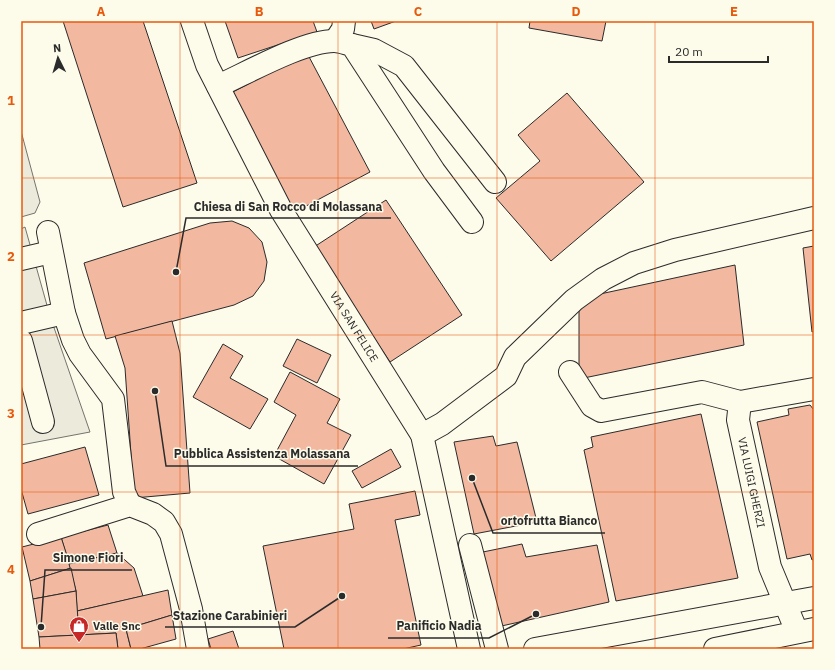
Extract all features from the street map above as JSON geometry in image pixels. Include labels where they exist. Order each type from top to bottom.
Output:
[{"type":"street","name":"VIA SAN FELICE","points":[[192,21],[207,65],[281,210],[422,435],[469,649]]},
{"type":"street","points":[[344,21],[343,43],[472,222]]},
{"type":"street","points":[[218,86],[286,54],[319,43],[343,43],[374,50],[404,66],[495,182]]},
{"type":"street","points":[[422,435],[442,424],[506,376],[515,357],[568,306],[603,279],[634,263],[675,250],[814,218]]},
{"type":"street","points":[[21,259],[50,242],[64,313],[80,354],[113,399],[124,492],[130,505]]},
{"type":"street","points":[[21,323],[64,313]]},
{"type":"street","points":[[21,341],[43,422]]},
{"type":"street","points":[[570,372],[583,396],[592,406],[601,411],[702,392],[740,402],[814,389]]},
{"type":"street","name":"VIA LUIGI GHERZI","points":[[740,402],[738,420],[770,567],[786,604],[805,630]]},
{"type":"street","points":[[38,534],[130,505],[153,514],[164,522],[171,534],[191,609],[198,649]]},
{"type":"street","points":[[470,545],[497,649]]},
{"type":"street","points":[[535,649],[814,598]]},
{"type":"street","points":[[715,649],[805,630]]},
{"type":"shaded area","points":[[21,131],[40,202],[35,213],[21,217]]},
{"type":"shaded area","points":[[25,227],[50,316],[90,432],[21,445],[21,229]]},
{"type":"building","points":[[63,21],[143,21],[197,183],[123,207]]},
{"type":"building","points":[[225,21],[313,21],[317,32],[238,58]]},
{"type":"building","points":[[371,21],[396,21],[374,29]]},
{"type":"building","points":[[530,21],[606,21],[602,41],[529,28]]},
{"type":"building","points":[[307,53],[370,172],[293,213],[229,94]]},
{"type":"building","points":[[567,93],[644,182],[551,261],[496,198],[540,161],[518,135]]},
{"type":"building","points":[[386,200],[462,315],[390,362],[314,247]]},
{"type":"building","points":[[232,221],[249,228],[262,242],[267,262],[264,281],[253,296],[234,305],[106,339],[84,263],[210,223]]},
{"type":"building","points":[[814,246],[814,331],[812,332],[803,248]]},
{"type":"building","points":[[735,265],[744,345],[579,379],[579,302],[586,297]]},
{"type":"building","points":[[172,321],[180,353],[190,493],[134,498],[125,368],[115,336]]},
{"type":"building","points":[[297,339],[331,355],[317,383],[283,366]]},
{"type":"building","points":[[223,344],[243,356],[230,378],[268,399],[250,429],[193,397]]},
{"type":"building","points":[[290,372],[340,399],[327,423],[351,435],[324,484],[274,456],[296,415],[274,402]]},
{"type":"building","points":[[810,405],[814,410],[814,559],[812,560],[810,554],[787,559],[757,422],[789,415],[788,409]]},
{"type":"building","points":[[701,414],[738,578],[616,601],[584,450],[593,447],[591,437]]},
{"type":"building","points":[[493,436],[496,446],[517,442],[537,522],[474,534],[454,442]]},
{"type":"building","points":[[85,447],[99,495],[28,514],[21,489],[21,464]]},
{"type":"building","points":[[391,449],[401,467],[362,488],[352,471]]},
{"type":"building","points":[[415,491],[420,515],[395,520],[421,645],[403,649],[284,649],[263,546],[354,529],[349,504]]},
{"type":"building","points":[[108,525],[117,553],[69,564],[61,537]]},
{"type":"building","points":[[61,537],[71,568],[30,581],[22,547]]},
{"type":"building","points":[[522,544],[526,557],[597,545],[609,602],[497,627],[478,553]]},
{"type":"building","points":[[117,553],[134,568],[143,596],[77,611],[76,591],[69,564]]},
{"type":"building","points":[[71,568],[76,591],[33,599],[30,581]]},
{"type":"building","points":[[168,590],[172,615],[126,629],[131,649],[118,649],[116,633],[79,635],[77,611]]},
{"type":"building","points":[[76,591],[79,635],[39,637],[33,599]]},
{"type":"building","points":[[172,615],[176,639],[140,649],[131,649],[126,629]]},
{"type":"building","points":[[233,631],[239,649],[211,649],[208,639]]},
{"type":"building","name":"Valle Snc","points":[[116,633],[118,649],[40,649],[39,637]]},
{"type":"place","name":"Chiesa di San Rocco di Molassana","points":[[176,272]]},
{"type":"place","name":"Pubblica Assistenza Molassana","points":[[155,391]]},
{"type":"place","name":"ortofrutta Bianco","points":[[472,478]]},
{"type":"place","name":"Stazione Carabinieri","points":[[342,596]]},
{"type":"place","name":"Panificio Nadia","points":[[536,614]]},
{"type":"place","name":"Simone Fiori","points":[[41,627]]},
{"type":"place","name":"Valle Snc","points":[[79,643]]}]
